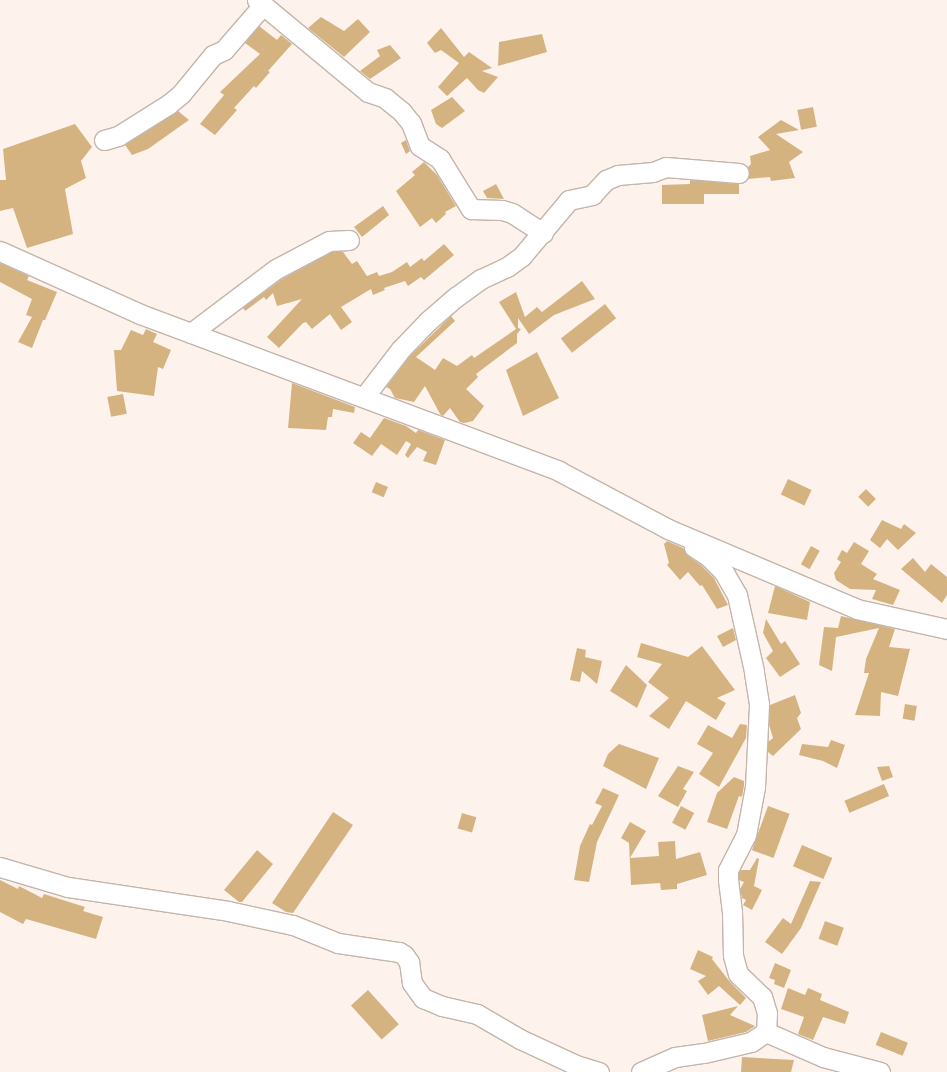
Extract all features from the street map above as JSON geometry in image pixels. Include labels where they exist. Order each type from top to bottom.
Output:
[{"type":"street","points":[[104,140],[118,136],[170,104],[181,94],[213,55],[224,50],[260,2],[368,92],[385,98],[402,112],[411,124],[420,146],[440,159],[471,209],[502,210],[512,213],[543,233]]},
{"type":"street","points":[[364,397],[401,349],[428,321],[481,279],[507,267],[522,256],[569,200],[592,196],[606,180],[615,175],[650,173],[666,168],[739,173]]},
{"type":"street","points":[[191,333],[276,269],[329,241],[349,240]]},
{"type":"street","points":[[0,251],[140,314],[559,471],[668,529],[857,609],[947,629]]},
{"type":"street","points":[[668,529],[708,556],[723,570],[737,595],[746,630],[759,704],[755,779],[746,835],[728,870],[728,880],[732,912],[733,955],[738,974],[762,997],[767,1013],[766,1032]]},
{"type":"street","points":[[0,867],[68,887],[228,911],[293,925],[338,943],[399,952],[409,962],[412,984],[423,998],[442,1006],[477,1014],[520,1039],[576,1066],[599,1072]]},
{"type":"street","points":[[766,1032],[820,1065],[880,1072]]},
{"type":"street","points":[[641,1072],[675,1057],[704,1053],[751,1042],[766,1032]]},
{"type":"building","points":[[321,17],[344,31],[358,19],[370,32],[344,57],[308,28]]},
{"type":"building","points":[[259,26],[277,40],[281,35],[292,44],[256,88],[254,86],[234,108],[237,110],[215,135],[200,124],[224,95],[220,92],[260,54],[245,43]]},
{"type":"building","points":[[441,28],[464,57],[469,52],[492,68],[482,71],[498,77],[484,93],[478,90],[467,78],[447,96],[438,87],[459,63],[441,50],[435,53],[427,43]]},
{"type":"building","points":[[542,34],[547,52],[498,66],[499,42]]},
{"type":"building","points":[[390,45],[401,58],[370,79],[360,71],[380,56],[377,50]]},
{"type":"building","points":[[452,97],[465,111],[442,128],[436,124],[431,110]]},
{"type":"building","points":[[813,107],[817,127],[801,130],[797,110]]},
{"type":"building","points":[[178,111],[189,120],[148,149],[132,155],[125,145]]},
{"type":"building","points":[[781,120],[799,130],[776,134],[803,152],[789,162],[795,178],[771,181],[770,177],[748,179],[750,173],[748,167],[751,164],[750,156],[770,150],[758,137]]},
{"type":"building","points":[[75,124],[92,147],[81,161],[86,178],[65,189],[73,234],[27,248],[13,208],[0,211],[0,180],[6,180],[3,149]]},
{"type":"building","points":[[406,140],[410,151],[406,154],[401,143]]},
{"type":"building","points":[[424,162],[437,175],[456,206],[445,212],[446,214],[436,223],[432,218],[420,227],[396,191],[415,175],[412,172]]},
{"type":"building","points":[[690,180],[739,184],[739,194],[704,194],[704,204],[662,204],[662,185],[690,184]]},
{"type":"building","points":[[496,184],[504,199],[487,198],[483,191]]},
{"type":"building","points":[[383,206],[389,215],[362,237],[354,227]]},
{"type":"building","points":[[444,244],[454,255],[424,280],[421,277],[408,286],[405,281],[384,288],[385,290],[373,295],[371,289],[341,307],[352,322],[341,330],[330,314],[312,329],[306,322],[303,323],[279,348],[267,337],[302,299],[277,306],[273,293],[266,300],[264,297],[245,311],[243,308],[282,279],[332,252],[343,252],[352,264],[357,261],[367,276],[377,272],[379,276],[392,272],[407,262],[410,267],[422,258],[424,261]]},
{"type":"building","points":[[0,263],[29,276],[27,280],[57,292],[32,348],[18,342],[32,317],[26,315],[32,299],[0,282]]},
{"type":"building","points":[[582,281],[595,299],[554,315],[529,334],[518,318],[518,328],[521,329],[517,334],[517,343],[476,374],[478,377],[466,389],[484,406],[473,421],[460,422],[450,408],[443,416],[440,414],[425,386],[414,402],[395,398],[390,389],[386,387],[410,356],[451,316],[455,321],[416,357],[435,370],[443,358],[457,366],[472,355],[474,358],[516,329],[499,302],[516,292],[525,317],[537,307],[542,312]]},
{"type":"building","points":[[605,304],[616,318],[572,353],[561,338]]},
{"type":"building","points":[[146,329],[157,334],[153,342],[171,350],[163,369],[158,367],[154,396],[117,391],[114,350],[121,350],[131,330],[143,335]]},
{"type":"building","points":[[537,352],[559,398],[523,416],[506,370]]},
{"type":"building","points":[[292,383],[355,407],[354,413],[333,409],[332,417],[328,417],[326,430],[288,428]]},
{"type":"building","points":[[123,394],[127,414],[111,417],[107,397]]},
{"type":"building","points":[[384,418],[406,426],[416,433],[418,430],[445,440],[436,465],[423,461],[427,452],[417,447],[408,458],[405,455],[411,444],[406,441],[397,455],[381,444],[372,456],[353,443],[361,432],[370,438]]},
{"type":"building","points":[[788,479],[812,490],[804,505],[781,494]]},
{"type":"building","points":[[376,482],[388,487],[384,497],[372,492]]},
{"type":"building","points":[[866,489],[876,499],[868,507],[858,497]]},
{"type":"building","points":[[882,520],[901,529],[904,524],[916,533],[898,550],[887,539],[880,548],[870,540]]},
{"type":"building","points":[[667,541],[683,548],[688,556],[701,565],[714,578],[728,605],[717,609],[702,585],[700,586],[688,572],[680,580],[667,565],[669,563],[664,544]]},
{"type":"building","points":[[854,542],[869,551],[861,564],[877,574],[873,579],[900,590],[893,605],[872,599],[876,590],[850,589],[836,580],[834,573],[841,562],[837,559],[842,550],[847,553]]},
{"type":"building","points":[[811,546],[820,551],[810,569],[801,564]]},
{"type":"building","points":[[913,558],[925,572],[931,564],[947,577],[947,595],[942,603],[901,569]]},
{"type":"building","points":[[775,586],[810,602],[807,620],[768,613]]},
{"type":"building","points":[[841,616],[895,629],[889,647],[910,649],[898,696],[881,692],[880,716],[855,715],[869,673],[864,673],[866,659],[879,628],[836,637],[832,671],[819,665],[824,627],[838,628]]},
{"type":"building","points":[[766,619],[781,644],[785,641],[800,664],[780,677],[766,658],[773,651],[763,633]]},
{"type":"building","points":[[733,628],[736,640],[723,647],[717,636]]},
{"type":"building","points":[[641,643],[688,657],[702,646],[735,690],[717,698],[726,703],[716,720],[686,701],[669,729],[649,716],[669,698],[648,682],[662,664],[637,657]]},
{"type":"building","points":[[577,648],[586,650],[585,657],[602,661],[597,684],[582,671],[580,682],[570,680]]},
{"type":"building","points":[[626,665],[647,685],[637,708],[610,691]]},
{"type":"building","points":[[795,695],[801,713],[797,718],[801,729],[773,756],[768,752],[768,742],[773,738],[769,725],[770,705]]},
{"type":"building","points":[[905,704],[917,706],[915,721],[903,719]]},
{"type":"building","points":[[740,724],[747,725],[746,738],[719,787],[699,774],[713,753],[697,744],[708,725],[732,738]]},
{"type":"building","points":[[831,740],[845,745],[837,768],[823,761],[799,755],[802,744],[828,747]]},
{"type":"building","points":[[619,744],[659,758],[646,789],[603,766],[608,754]]},
{"type":"building","points":[[678,766],[694,772],[683,789],[687,791],[678,807],[658,796]]},
{"type":"building","points":[[889,766],[893,777],[882,781],[877,767]]},
{"type":"building","points":[[734,777],[744,781],[744,786],[742,797],[739,796],[727,829],[707,822],[717,793]]},
{"type":"building","points":[[884,784],[889,796],[849,813],[844,801]]},
{"type":"building","points":[[603,788],[619,795],[597,842],[589,882],[574,880],[580,846],[590,824],[592,825],[602,806],[595,803]]},
{"type":"building","points":[[681,806],[694,813],[685,830],[672,823]]},
{"type":"building","points":[[768,806],[790,814],[774,858],[752,850]]},
{"type":"building","points":[[333,812],[353,825],[293,913],[286,912],[272,903]]},
{"type":"building","points":[[462,813],[476,817],[472,833],[458,828]]},
{"type":"building","points":[[630,822],[646,831],[630,858],[659,856],[658,842],[675,841],[676,859],[700,852],[707,875],[677,884],[677,889],[661,890],[660,883],[631,885],[629,843],[621,838]]},
{"type":"building","points":[[802,845],[832,858],[823,879],[793,866]]},
{"type":"building","points":[[257,850],[273,864],[242,902],[239,902],[224,890]]},
{"type":"building","points":[[757,858],[759,859],[754,886],[762,890],[752,910],[743,905],[746,900],[742,898],[740,889],[744,882],[739,880],[739,873],[741,870],[750,870]]},
{"type":"building","points":[[0,880],[18,889],[19,886],[42,898],[44,894],[85,907],[83,911],[103,917],[96,939],[26,919],[23,924],[0,912]]},
{"type":"building","points":[[810,881],[821,882],[801,928],[782,954],[765,942],[783,918],[791,924]]},
{"type":"building","points":[[825,921],[844,928],[837,946],[819,939]]},
{"type":"building","points":[[698,950],[713,957],[712,959],[730,982],[746,998],[740,1005],[719,986],[708,995],[698,981],[706,976],[690,969]]},
{"type":"building","points":[[775,963],[791,970],[784,988],[774,984],[775,980],[769,978]]},
{"type":"building","points":[[788,988],[805,995],[808,988],[822,994],[820,1000],[849,1012],[845,1024],[823,1017],[813,1040],[798,1034],[804,1017],[781,1009]]},
{"type":"building","points":[[368,990],[399,1024],[382,1040],[351,1005]]},
{"type":"building","points":[[738,1006],[730,1015],[755,1026],[746,1032],[708,1041],[702,1015]]},
{"type":"building","points":[[881,1032],[908,1043],[903,1056],[876,1045]]},
{"type":"building","points":[[742,1057],[794,1060],[791,1072],[741,1072]]}]
